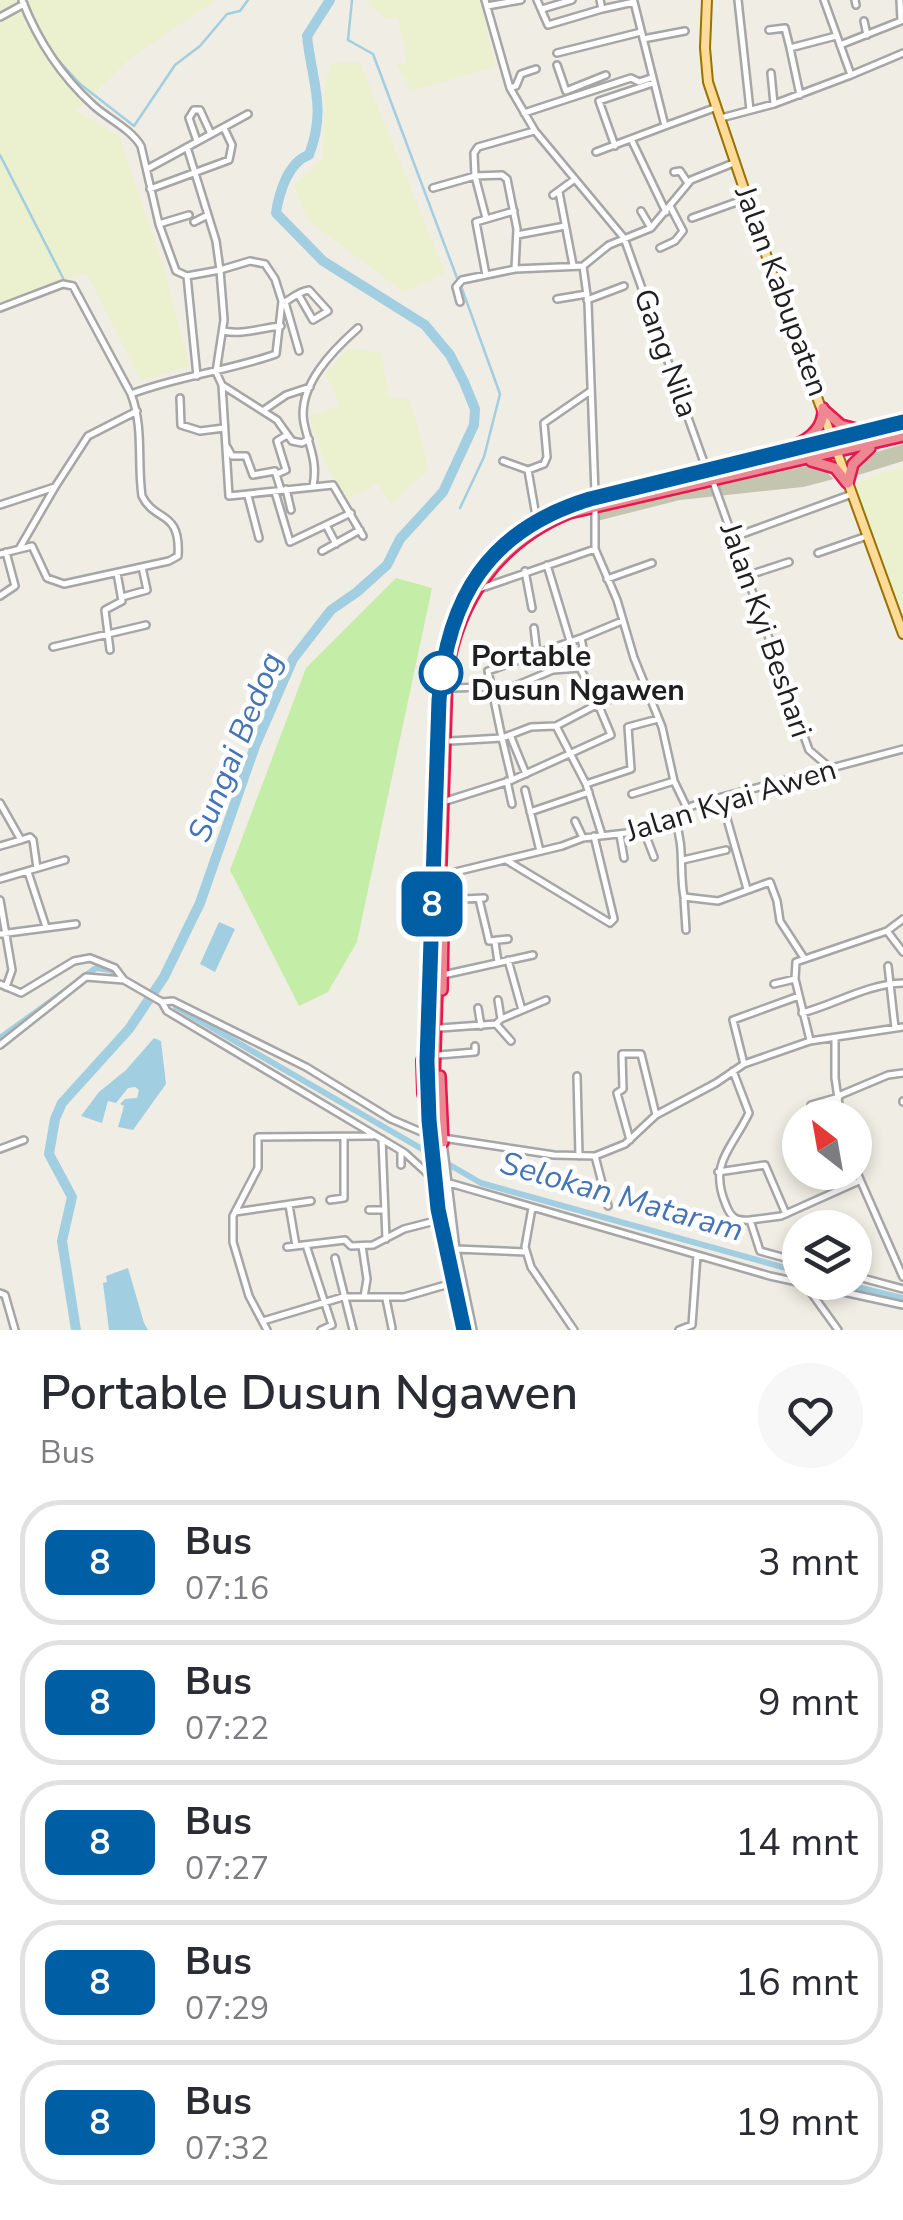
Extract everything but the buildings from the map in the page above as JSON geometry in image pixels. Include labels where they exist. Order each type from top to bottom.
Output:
[{"type":"highway","points":[[759,457],[808,439],[819,426],[824,409],[850,429],[880,429]]},
{"type":"highway","points":[[426,1137],[422,1074],[441,674],[450,626],[466,594],[504,545],[547,515],[590,499],[900,424]]},
{"type":"highway","points":[[443,1140],[440,945],[448,674],[456,629],[474,594],[514,545],[558,518],[613,501],[900,437]]},
{"type":"highway","points":[[850,487],[851,469],[859,457],[900,437]]},
{"type":"highway","points":[[798,462],[827,464],[850,487]]},
{"type":"highway","points":[[433,995],[428,955],[434,701],[442,641],[456,604],[479,566],[504,539],[536,516],[594,493],[721,467]]},
{"type":"highway","points":[[466,1330],[436,1172],[432,1120],[433,995],[440,945],[452,688],[459,637],[482,588],[504,560],[524,542],[558,522],[593,510]]},
{"type":"main road","name":"Jalan Kabupaten","points":[[708,0],[706,68],[720,118],[903,634]]},
{"type":"street","points":[[486,3],[521,0]]},
{"type":"street","points":[[537,0],[548,25],[637,1],[652,80],[666,126]]},
{"type":"street","points":[[542,9],[572,0]]},
{"type":"street","points":[[600,0],[602,9]]},
{"type":"street","points":[[738,0],[750,110]]},
{"type":"street","points":[[824,0],[851,75]]},
{"type":"street","points":[[0,16],[23,2],[42,46],[92,104],[136,137],[144,152],[159,224],[172,264],[180,275],[262,262],[275,279],[299,351]]},
{"type":"street","points":[[840,45],[902,20],[901,2]]},
{"type":"street","name":"Gang Nila","points":[[486,3],[510,88],[524,113],[624,238],[706,468]]},
{"type":"street","points":[[864,21],[867,34]]},
{"type":"street","points":[[769,30],[786,29],[800,96]]},
{"type":"street","points":[[558,52],[642,35],[685,31]]},
{"type":"street","points":[[790,48],[836,36]]},
{"type":"street","points":[[720,118],[800,96],[903,53]]},
{"type":"street","points":[[557,65],[567,94]]},
{"type":"street","points":[[510,88],[516,86],[519,76],[536,69]]},
{"type":"street","points":[[771,73],[774,104]]},
{"type":"street","points":[[524,113],[606,75]]},
{"type":"street","points":[[567,94],[632,78],[639,82],[652,80]]},
{"type":"street","points":[[594,80],[596,88]]},
{"type":"street","points":[[615,146],[599,101],[652,80]]},
{"type":"street","points":[[596,152],[717,107]]},
{"type":"street","points":[[197,141],[189,118],[194,110],[200,110],[212,134]]},
{"type":"street","points":[[146,169],[248,114]]},
{"type":"street","points":[[150,189],[229,160],[232,145],[224,128]]},
{"type":"street","points":[[486,218],[475,176],[474,153],[478,147],[535,131]]},
{"type":"street","points":[[632,141],[683,232],[660,248]]},
{"type":"street","points":[[186,146],[216,241],[220,270],[224,331],[216,372],[222,385],[230,496],[335,486],[362,533],[322,551]]},
{"type":"street","points":[[583,266],[596,252],[651,228],[688,182],[736,162]]},
{"type":"street","points":[[674,172],[680,171],[688,182]]},
{"type":"street","points":[[433,188],[475,176],[506,178],[517,235],[515,269]]},
{"type":"street","points":[[573,265],[556,193],[575,178]]},
{"type":"street","points":[[692,218],[748,198]]},
{"type":"street","points":[[486,275],[476,222],[514,211]]},
{"type":"street","points":[[641,211],[651,228]]},
{"type":"street","points":[[159,224],[208,214]]},
{"type":"street","points":[[517,235],[565,226]]},
{"type":"street","points":[[460,302],[458,283],[515,269],[583,266]]},
{"type":"street","points":[[583,266],[594,493]]},
{"type":"street","points":[[187,276],[197,376]]},
{"type":"street","points":[[0,308],[63,284],[73,286],[137,411],[143,501],[172,522],[178,546],[178,556],[173,560],[59,584],[47,578],[34,547],[2,552],[15,586],[0,596]]},
{"type":"street","points":[[557,299],[587,297],[624,286]]},
{"type":"street","points":[[284,301],[298,294],[312,291],[328,311],[312,320],[298,294]]},
{"type":"street","points":[[131,394],[173,379],[216,372],[276,354],[284,301]]},
{"type":"street","points":[[224,331],[240,334],[281,326]]},
{"type":"street","points":[[313,486],[317,467],[302,418],[310,387],[333,350],[358,328]]},
{"type":"street","points":[[222,385],[278,420],[297,444],[310,439]]},
{"type":"street","points":[[264,410],[286,395],[310,387]]},
{"type":"street","points":[[503,462],[528,470],[546,461],[544,423],[590,391]]},
{"type":"street","points":[[180,398],[181,425],[200,431],[224,428]]},
{"type":"street","points":[[18,549],[88,436],[137,411]]},
{"type":"street","points":[[276,474],[286,470],[277,441],[287,436]]},
{"type":"street","points":[[225,445],[232,456],[246,456],[253,475],[270,470],[276,474],[291,510]]},
{"type":"street","points":[[528,470],[536,516]]},
{"type":"street","points":[[687,808],[674,781],[658,719],[595,549],[593,510],[718,480]]},
{"type":"street","name":"Jalan Kyi Beshari","points":[[718,480],[746,576],[809,750],[832,769]]},
{"type":"street","points":[[0,506],[54,487]]},
{"type":"street","points":[[736,537],[850,487]]},
{"type":"street","points":[[281,490],[288,541],[351,513]]},
{"type":"street","points":[[248,496],[259,538]]},
{"type":"street","points":[[326,526],[336,544]]},
{"type":"street","points":[[818,553],[866,536]]},
{"type":"street","points":[[482,588],[595,549]]},
{"type":"street","points":[[746,576],[789,562]]},
{"type":"street","points":[[608,579],[652,563]]},
{"type":"street","points":[[547,565],[570,641]]},
{"type":"street","points":[[122,597],[147,590],[142,567]]},
{"type":"street","points":[[526,572],[532,608]]},
{"type":"street","points":[[110,650],[106,609],[120,604],[117,573]]},
{"type":"street","points":[[512,804],[488,671],[622,621]]},
{"type":"street","points":[[53,647],[146,625]]},
{"type":"street","points":[[534,628],[537,653]]},
{"type":"street","points":[[446,801],[526,774],[611,735],[580,668],[584,653],[581,638]]},
{"type":"street","points":[[452,688],[515,686],[553,670],[580,668]]},
{"type":"street","points":[[450,741],[502,738],[531,727],[556,726],[644,686]]},
{"type":"street","points":[[530,812],[631,769],[628,727],[658,719]]},
{"type":"street","points":[[556,726],[588,788],[602,835]]},
{"type":"street","points":[[510,735],[526,774]]},
{"type":"street","name":"Jalan Kyai Awen","points":[[443,875],[582,838],[644,830],[675,820],[687,808],[903,749]]},
{"type":"street","points":[[632,794],[674,781]]},
{"type":"street","points":[[525,790],[540,851]]},
{"type":"street","points":[[721,798],[747,889]]},
{"type":"street","points":[[0,804],[21,840]]},
{"type":"street","points":[[675,820],[682,840],[686,930]]},
{"type":"street","points":[[575,821],[582,838]]},
{"type":"street","points":[[644,830],[654,857]]},
{"type":"street","points":[[620,835],[624,858]]},
{"type":"street","points":[[504,859],[610,923],[614,920],[594,836]]},
{"type":"street","points":[[0,846],[30,837],[37,868]]},
{"type":"street","points":[[682,860],[726,850]]},
{"type":"street","points":[[0,880],[65,860]]},
{"type":"street","points":[[28,872],[46,928]]},
{"type":"street","points":[[684,897],[718,900],[770,882],[780,921],[804,958]]},
{"type":"street","points":[[443,900],[481,898],[488,940],[508,940]]},
{"type":"street","points":[[0,900],[12,970],[3,985],[14,993],[26,992],[84,958],[106,962],[126,982],[160,1001],[174,1016],[436,1172],[532,1208],[782,1278]]},
{"type":"street","points":[[810,1041],[795,964],[887,931],[903,919]]},
{"type":"street","points":[[3,934],[76,924]]},
{"type":"street","points":[[887,931],[903,952]]},
{"type":"street","points":[[495,942],[498,962]]},
{"type":"street","points":[[443,975],[533,955]]},
{"type":"street","points":[[508,960],[522,1010]]},
{"type":"street","points":[[466,1330],[449,1284],[436,1221],[436,1172],[443,1140],[554,1155],[595,1156],[630,1140],[656,1114],[744,1064],[810,1041],[899,1028],[888,966]]},
{"type":"street","points":[[0,1045],[86,977],[126,982]]},
{"type":"street","points":[[774,984],[796,979]]},
{"type":"street","points":[[802,1013],[857,992],[903,983]]},
{"type":"street","points":[[744,1064],[733,1020],[799,996]]},
{"type":"street","points":[[160,1001],[174,1000],[258,1042],[426,1137],[456,1249],[466,1330]]},
{"type":"street","points":[[498,1000],[498,1022],[511,1041]]},
{"type":"street","points":[[440,1028],[498,1022],[546,1000]]},
{"type":"street","points":[[478,1008],[481,1026]]},
{"type":"street","points":[[835,1038],[839,1100]]},
{"type":"street","points":[[439,1055],[475,1052],[475,1046]]},
{"type":"street","points":[[630,1140],[617,1093],[623,1090],[622,1054],[641,1054],[656,1114]]},
{"type":"street","points":[[733,1071],[749,1114],[718,1172],[721,1192],[738,1221],[782,1215]]},
{"type":"street","points":[[827,1100],[888,1075],[903,1073]]},
{"type":"street","points":[[576,1076],[579,1156]]},
{"type":"street","points":[[267,1330],[248,1296],[233,1242],[235,1212],[256,1177],[258,1137],[379,1138]]},
{"type":"street","points":[[330,1200],[344,1198],[344,1138]]},
{"type":"street","points":[[379,1138],[386,1239]]},
{"type":"street","points":[[0,1149],[24,1140]]},
{"type":"street","points":[[401,1150],[401,1165]]},
{"type":"street","points":[[595,1156],[608,1206]]},
{"type":"street","points":[[718,1172],[765,1164],[784,1210]]},
{"type":"street","points":[[795,1210],[838,1190]]},
{"type":"street","points":[[864,1190],[903,1277]]},
{"type":"street","points":[[235,1212],[311,1201]]},
{"type":"street","points":[[289,1204],[296,1246]]},
{"type":"street","points":[[532,1208],[526,1252],[530,1268],[574,1330]]},
{"type":"street","points":[[368,1210],[384,1210]]},
{"type":"street","points":[[750,1220],[760,1251],[782,1257]]},
{"type":"street","points":[[342,1231],[350,1246],[362,1246],[436,1221]]},
{"type":"street","points":[[286,1247],[345,1240]]},
{"type":"street","points":[[306,1245],[332,1326],[321,1330]]},
{"type":"street","points":[[362,1246],[367,1279],[364,1297]]},
{"type":"street","points":[[456,1249],[526,1252]]},
{"type":"street","points":[[679,1330],[692,1325],[697,1256]]},
{"type":"street","points":[[335,1258],[353,1330]]},
{"type":"street","points":[[872,1280],[903,1288]]},
{"type":"street","points":[[262,1321],[343,1297],[386,1299],[449,1284]]},
{"type":"street","points":[[0,1293],[5,1294],[15,1330]]},
{"type":"street","points":[[872,1298],[903,1304]]},
{"type":"street","points":[[386,1299],[392,1328]]},
{"type":"street","points":[[816,1300],[838,1330]]},
{"type":"shaded area","points":[[0,0],[215,0],[128,60],[76,111],[119,136],[166,275],[189,366],[141,380],[86,272],[0,304]]},
{"type":"shaded area","points":[[480,0],[495,66],[412,91],[396,65],[407,62],[398,17],[385,19],[368,3]]},
{"type":"shaded area","points":[[332,63],[360,63],[445,273],[404,292],[309,221],[293,186],[323,159],[325,83]]},
{"type":"shaded area","points":[[348,349],[381,352],[389,398],[409,399],[423,446],[428,470],[391,505],[378,483],[347,500],[325,463],[309,417],[340,405],[326,374]]},
{"type":"shaded area","points":[[903,444],[903,461],[852,477],[857,464],[867,455]]},
{"type":"shaded area","points":[[817,464],[834,479],[803,487],[680,500],[597,521],[598,511]]},
{"type":"shaded area","points":[[903,466],[903,619],[853,484]]},
{"type":"green space","points":[[396,578],[432,588],[357,942],[328,992],[299,1006],[230,870],[306,668]]},
{"type":"water","points":[[219,922],[235,929],[215,972],[200,964]]},
{"type":"water","points":[[154,1038],[161,1041],[166,1084],[133,1130],[118,1127],[124,1106],[120,1104],[125,1099],[137,1098],[139,1090],[135,1087],[128,1088],[116,1103],[108,1101],[102,1123],[81,1116],[99,1092],[126,1070]]},
{"type":"water","points":[[128,1268],[148,1330],[109,1330],[103,1283],[107,1282],[106,1276]]},
{"type":"waterway","points":[[26,0],[37,26]]},
{"type":"waterway","points":[[50,51],[80,84],[134,126],[175,65],[200,46],[227,14],[240,11],[248,0]]},
{"type":"waterway","name":"Sungai Bedog","points":[[76,1330],[62,1241],[72,1197],[49,1154],[62,1103],[129,1029],[164,977],[200,903],[255,746],[293,659],[331,610],[387,565],[400,539],[443,492],[474,425],[475,409],[464,382],[450,355],[425,325],[323,261],[276,213],[286,179],[295,164],[309,155],[314,138],[318,109],[307,36],[330,0]]},
{"type":"waterway","points":[[352,0],[348,40],[373,54],[457,278]]},
{"type":"waterway","points":[[0,155],[63,278]]},
{"type":"waterway","points":[[460,508],[484,457],[500,394],[461,286]]},
{"type":"waterway","name":"Selokan Mataram","points":[[82,978],[96,968],[118,975]]},
{"type":"waterway","name":"Selokan Mataram","points":[[0,1038],[72,986]]},
{"type":"waterway","name":"Selokan Mataram","points":[[176,1007],[481,1183],[782,1267]]},
{"type":"waterway","name":"Selokan Mataram","points":[[872,1291],[903,1298]]},
{"type":"bus line","name":"8","points":[[464,1330],[438,1209],[427,1061],[439,700],[444,649],[454,616],[495,554],[524,529],[558,510],[903,422]]},
{"type":"place","name":"Portable Dusun Ngawen","points":[[441,673]]}]
